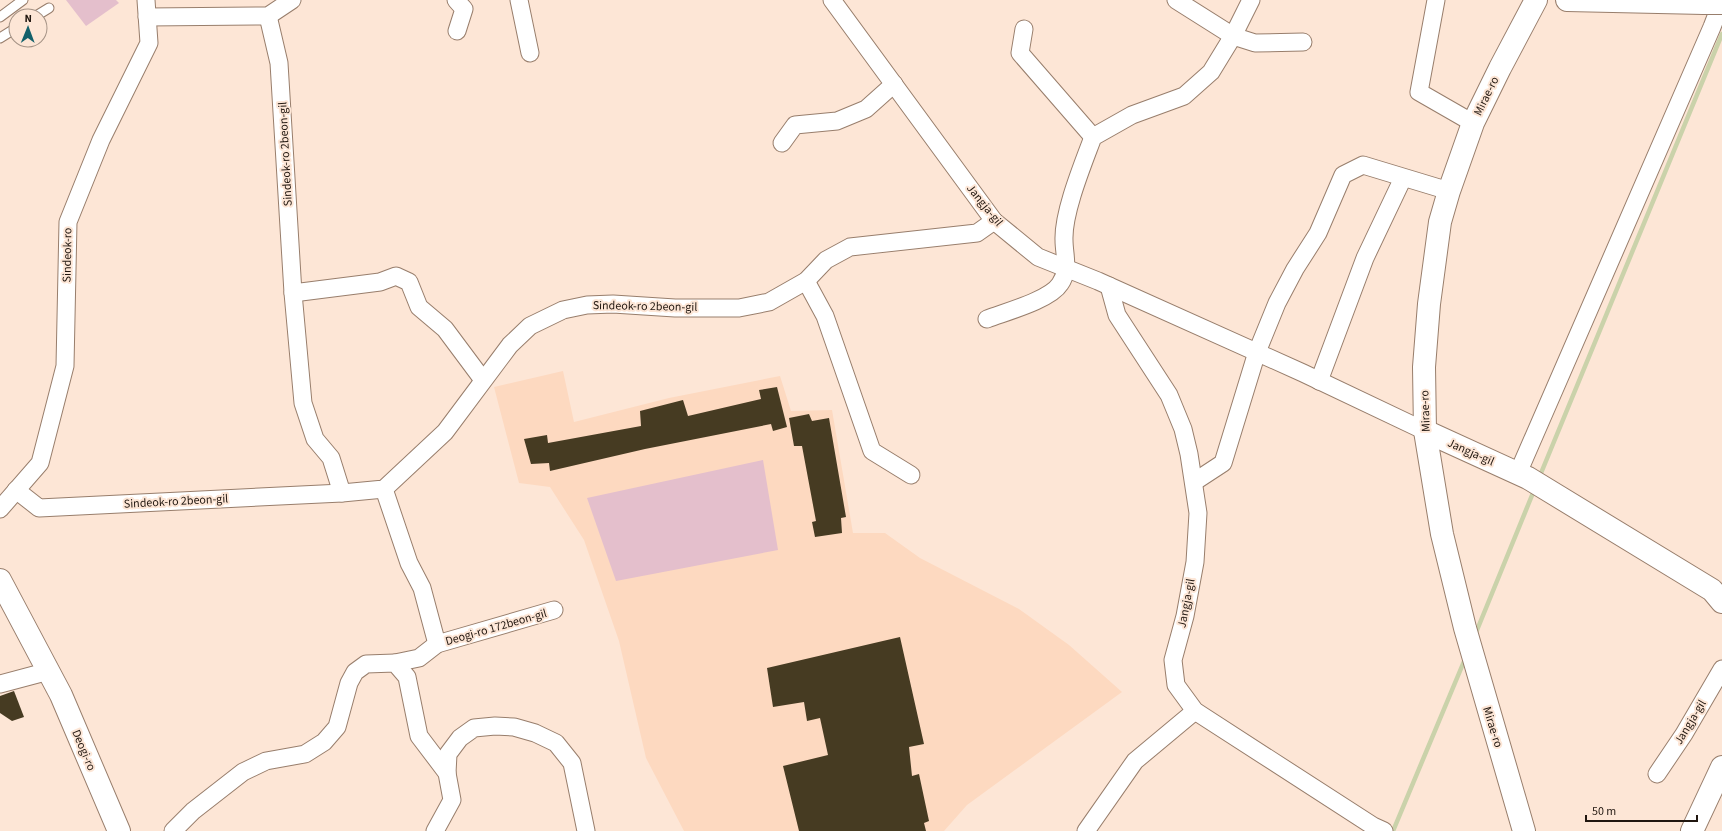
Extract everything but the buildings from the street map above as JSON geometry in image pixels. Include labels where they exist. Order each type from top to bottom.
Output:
[{"type":"street","name":"Sindeok-ro","points":[[0,509],[40,463],[65,366],[68,222],[100,140],[149,44],[146,0]]},
{"type":"street","points":[[456,0],[464,9],[457,31]]},
{"type":"street","points":[[519,0],[530,53]]},
{"type":"street","name":"Jangja-gil","points":[[832,0],[994,221],[1038,257],[1109,286],[1257,352],[1523,475],[1712,590],[1722,602]]},
{"type":"street","points":[[1176,0],[1233,36],[1255,43],[1304,42]]},
{"type":"street","points":[[987,319],[1043,298],[1060,284],[1067,268],[1064,238],[1069,208],[1093,137],[1132,115],[1184,96],[1212,72],[1233,36],[1251,0]]},
{"type":"street","points":[[1436,0],[1419,92],[1473,123]]},
{"type":"street","name":"Mirae-ro","points":[[1524,831],[1480,684],[1442,534],[1425,431],[1424,367],[1429,304],[1440,222],[1449,191],[1473,123],[1536,0]]},
{"type":"street","points":[[1523,475],[1712,27],[1716,2],[1567,0]]},
{"type":"street","points":[[147,17],[268,16],[288,1]]},
{"type":"street","name":"Sindeok-ro 2beon-gil","points":[[268,16],[279,63],[293,293],[303,403],[314,439],[331,458],[342,493]]},
{"type":"street","points":[[1024,29],[1020,54],[1093,137]]},
{"type":"street","points":[[782,143],[795,125],[837,121],[866,109],[894,84]]},
{"type":"street","points":[[1194,482],[1224,463],[1257,352],[1277,303],[1295,269],[1318,233],[1343,175],[1363,165],[1449,191]]},
{"type":"street","points":[[1319,380],[1365,258],[1403,178]]},
{"type":"street","name":"Sindeok-ro 2beon-gil","points":[[16,490],[39,508],[342,493],[384,489],[445,432],[510,345],[530,326],[564,310],[587,305],[613,304],[675,308],[739,308],[769,302],[806,281],[826,260],[850,247],[977,234],[994,221]]},
{"type":"street","points":[[293,293],[380,282],[396,276],[409,282],[419,307],[445,329],[483,380]]},
{"type":"street","points":[[806,281],[825,316],[872,451],[910,475]]},
{"type":"street","name":"Jangja-gil","points":[[1109,286],[1117,315],[1169,395],[1183,429],[1194,482],[1198,513],[1194,562],[1185,616],[1173,660],[1176,685],[1195,710],[1377,830]]},
{"type":"street","points":[[384,489],[409,563],[422,588],[437,644]]},
{"type":"street","name":"Deogi-ro","points":[[0,580],[61,695],[118,831]]},
{"type":"street","name":"Deogi-ro 172beon-gil","points":[[173,831],[193,811],[244,772],[266,761],[305,754],[324,742],[337,727],[350,683],[355,672],[366,664],[395,663],[419,658],[437,644],[554,610]]},
{"type":"street","points":[[395,663],[407,677],[420,736],[447,773]]},
{"type":"street","name":"Jangja-gil","points":[[1656,774],[1684,734],[1722,669]]},
{"type":"street","points":[[0,684],[48,670]]},
{"type":"street","points":[[1086,831],[1135,762],[1195,710]]},
{"type":"street","points":[[435,831],[452,800],[447,773],[448,754],[460,738],[474,728],[495,726],[514,727],[535,733],[556,744],[572,763],[586,831]]},
{"type":"street","points":[[1692,831],[1722,767]]},
{"type":"lane","points":[[0,17],[23,0]]},
{"type":"shaded area","points":[[66,0],[116,0],[119,3],[86,26]]},
{"type":"shaded area","points":[[563,371],[574,422],[669,398],[780,376],[791,411],[832,410],[853,533],[885,533],[920,558],[1019,609],[1069,645],[1122,692],[967,805],[944,831],[684,831],[646,758],[619,641],[584,540],[550,487],[519,483],[494,387]]},
{"type":"shaded area","points":[[763,460],[778,550],[616,581],[587,498]]},
{"type":"waterway","points":[[1539,478],[1722,34]]},
{"type":"waterway","points":[[1475,635],[1535,488]]},
{"type":"waterway","points":[[1393,831],[1465,659]]}]
